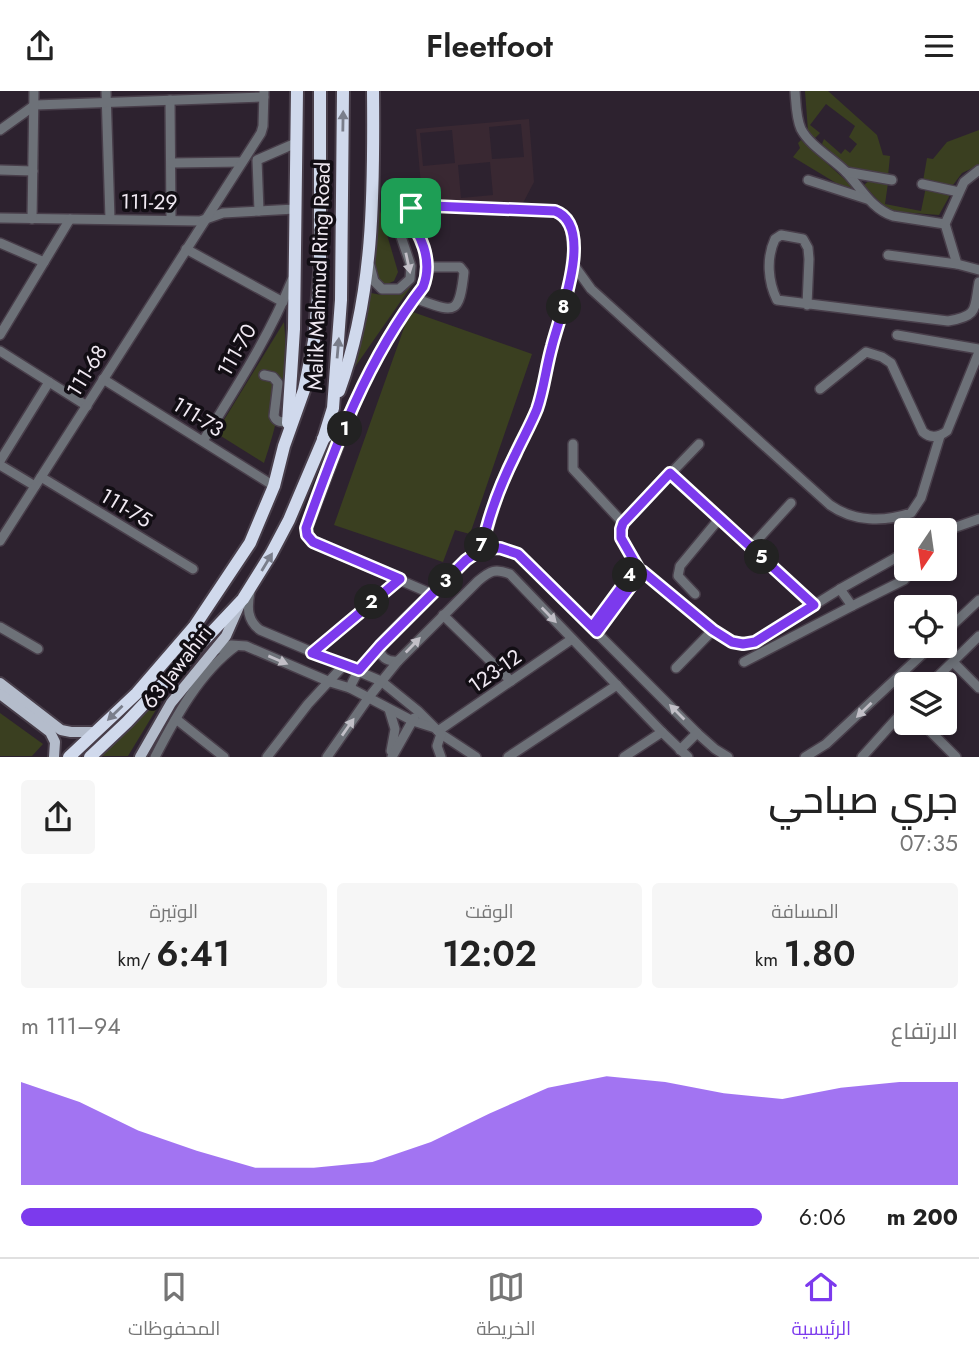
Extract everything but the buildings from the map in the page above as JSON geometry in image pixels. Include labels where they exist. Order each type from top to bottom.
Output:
[{"type":"highway","points":[[284,446],[293,362],[297,91]]},
{"type":"highway","name":"Malik Mahmud Ring Road","points":[[69,757],[137,692],[194,627],[250,543],[274,486],[284,446],[304,390],[316,319],[320,272],[320,91]]},
{"type":"highway","name":"Malik Mahmud Ring Road","points":[[90,757],[127,722],[243,599],[289,520],[323,440],[333,408],[341,300],[343,91]]},
{"type":"highway","points":[[333,408],[361,314],[374,170],[373,91]]},
{"type":"highway","points":[[323,440],[350,415]]},
{"type":"main road","name":"63 Jawahiri","points":[[140,757],[171,703],[231,628],[243,599]]},
{"type":"main road","points":[[0,683],[61,730],[96,732]]},
{"type":"main road","points":[[0,694],[52,735],[55,742],[54,757]]},
{"type":"street","points":[[32,219],[34,91]]},
{"type":"street","points":[[106,91],[110,219]]},
{"type":"street","points":[[795,91],[799,124],[803,133],[846,172],[885,214],[945,224]]},
{"type":"street","points":[[0,130],[35,105],[264,94]]},
{"type":"street","name":"111-68","points":[[0,541],[262,129],[264,94]]},
{"type":"street","points":[[170,100],[172,220]]},
{"type":"street","points":[[259,211],[257,160],[296,142]]},
{"type":"street","points":[[171,163],[242,162]]},
{"type":"street","points":[[0,170],[33,171]]},
{"type":"street","points":[[957,264],[945,224],[959,192],[968,178],[979,170]]},
{"type":"street","points":[[846,172],[892,180]]},
{"type":"street","points":[[808,180],[869,199]]},
{"type":"street","points":[[922,184],[959,192]]},
{"type":"street","points":[[368,257],[378,287],[395,290],[407,284],[411,267],[394,213],[398,208],[404,210],[432,206],[555,211],[564,215],[570,223],[573,264],[568,293],[538,406],[500,489],[482,549]]},
{"type":"street","name":"111-29","points":[[0,218],[204,220],[223,213],[295,209]]},
{"type":"street","points":[[404,210],[425,250],[428,267],[423,287],[375,358],[306,528],[307,535],[313,542],[432,594]]},
{"type":"street","points":[[0,335],[70,219]]},
{"type":"street","points":[[807,305],[808,248],[803,239],[781,235],[775,239],[771,248],[771,288],[777,300],[807,305],[948,321],[967,318],[973,312],[979,282]]},
{"type":"street","points":[[0,243],[44,262]]},
{"type":"street","points":[[186,249],[283,302]]},
{"type":"street","points":[[888,255],[979,269]]},
{"type":"street","points":[[573,264],[591,289],[830,505],[859,518],[884,519],[911,513],[921,498],[940,436],[947,431],[979,350],[897,335]]},
{"type":"street","points":[[414,298],[448,310],[455,307],[461,298],[464,271],[460,267],[428,267]]},
{"type":"street","name":"111-70","points":[[203,441],[246,370],[283,302],[295,273]]},
{"type":"street","points":[[568,293],[591,289]]},
{"type":"street","points":[[0,351],[87,406]]},
{"type":"street","points":[[820,389],[860,356],[872,353],[891,363],[923,432],[926,435],[940,436]]},
{"type":"street","points":[[264,375],[273,377],[278,383],[274,416],[276,420],[288,421]]},
{"type":"street","name":"111-73","points":[[103,379],[274,486]]},
{"type":"street","points":[[35,486],[0,463],[49,382]]},
{"type":"street","points":[[573,444],[573,469],[623,523]]},
{"type":"street","points":[[699,444],[623,523],[621,538],[640,569],[713,630],[732,642],[755,642],[894,559]]},
{"type":"street","points":[[670,473],[814,605]]},
{"type":"street","name":"111-75","points":[[41,477],[194,569]]},
{"type":"street","points":[[751,547],[790,503]]},
{"type":"street","points":[[695,594],[678,576],[680,566],[719,519]]},
{"type":"street","points":[[957,527],[979,519]]},
{"type":"street","points":[[350,688],[359,670],[380,646],[466,560],[482,549],[500,548],[518,554],[697,733],[728,757]]},
{"type":"street","points":[[594,629],[640,569]]},
{"type":"street","points":[[327,757],[398,661],[490,571],[499,570],[510,574],[684,753],[697,733]]},
{"type":"street","points":[[312,653],[400,579]]},
{"type":"street","points":[[744,662],[902,581]]},
{"type":"street","points":[[251,587],[248,607],[252,624],[271,636],[381,681],[438,731],[476,757]]},
{"type":"street","points":[[840,589],[852,606]]},
{"type":"street","points":[[957,621],[979,600]]},
{"type":"street","points":[[443,615],[511,681]]},
{"type":"street","points":[[784,625],[791,637]]},
{"type":"street","points":[[0,627],[38,649]]},
{"type":"street","points":[[676,668],[713,630]]},
{"type":"street","points":[[943,672],[979,636]]},
{"type":"street","name":"123-12","points":[[438,731],[572,639]]},
{"type":"street","points":[[214,651],[237,645],[246,646],[350,688],[438,731]]},
{"type":"street","points":[[155,757],[176,719],[211,668],[237,645]]},
{"type":"street","points":[[380,646],[382,656],[392,662],[398,661]]},
{"type":"street","points":[[805,757],[827,744],[918,658]]},
{"type":"street","points":[[953,662],[979,688]]},
{"type":"street","points":[[267,757],[308,704],[344,665]]},
{"type":"street","points":[[508,757],[617,685]]},
{"type":"street","points":[[389,709],[395,729],[391,757]]},
{"type":"street","points":[[391,757],[418,711]]},
{"type":"street","points":[[176,719],[224,757]]},
{"type":"street","points":[[864,756],[894,722]]},
{"type":"street","points":[[438,731],[437,745],[441,757]]},
{"type":"street","points":[[624,757],[662,732]]},
{"type":"street","points":[[934,735],[956,757]]},
{"type":"shaded area","points":[[529,119],[534,182],[523,203],[434,203],[421,185],[416,129]],"holes":[[[521,124],[524,157],[492,159],[489,127]],[[452,130],[455,163],[423,166],[420,133]],[[490,162],[493,195],[461,198],[458,165]]]},
{"type":"green space","points":[[805,91],[828,91],[877,135],[883,155],[890,156],[888,176],[854,171],[822,144],[824,139],[841,154],[845,149],[850,153],[857,144],[849,137],[855,126],[826,104],[810,125],[820,133],[815,138],[808,131]]},
{"type":"green space","points":[[979,130],[979,165],[962,173],[953,185],[923,181],[927,158],[933,159],[947,142]]},
{"type":"green space","points":[[801,140],[853,189],[836,183],[793,157],[800,148],[798,143]]},
{"type":"green space","points":[[870,180],[888,183],[885,204],[921,211],[926,187],[950,195],[939,215],[888,211],[864,185]]},
{"type":"green space","points":[[376,197],[398,272],[394,281],[387,284],[379,283],[373,271]]},
{"type":"green space","points":[[404,235],[415,266],[412,285],[348,377],[367,292],[395,294],[402,289],[406,281]]},
{"type":"green space","points":[[410,311],[532,354],[470,534],[455,530],[443,562],[334,525]]},
{"type":"green space","points":[[284,322],[282,394],[264,463],[216,433]]},
{"type":"green space","points":[[165,695],[128,756],[96,756]]},
{"type":"green space","points":[[0,713],[43,744],[32,756],[0,756]]},
{"type":"route","points":[[411,208],[404,210],[425,250],[428,260],[427,276],[423,287],[379,351],[363,382],[306,528],[307,535],[313,542],[400,579],[312,653],[359,670],[466,560],[482,549],[500,548],[518,554],[592,627],[637,566],[621,538],[623,523],[670,473],[814,605],[755,642],[732,642],[713,630],[642,571],[597,632],[518,554],[500,548],[482,549],[489,518],[500,489],[538,406],[557,326],[568,293],[573,264],[570,223],[564,215],[555,211],[432,206],[411,208]]}]
